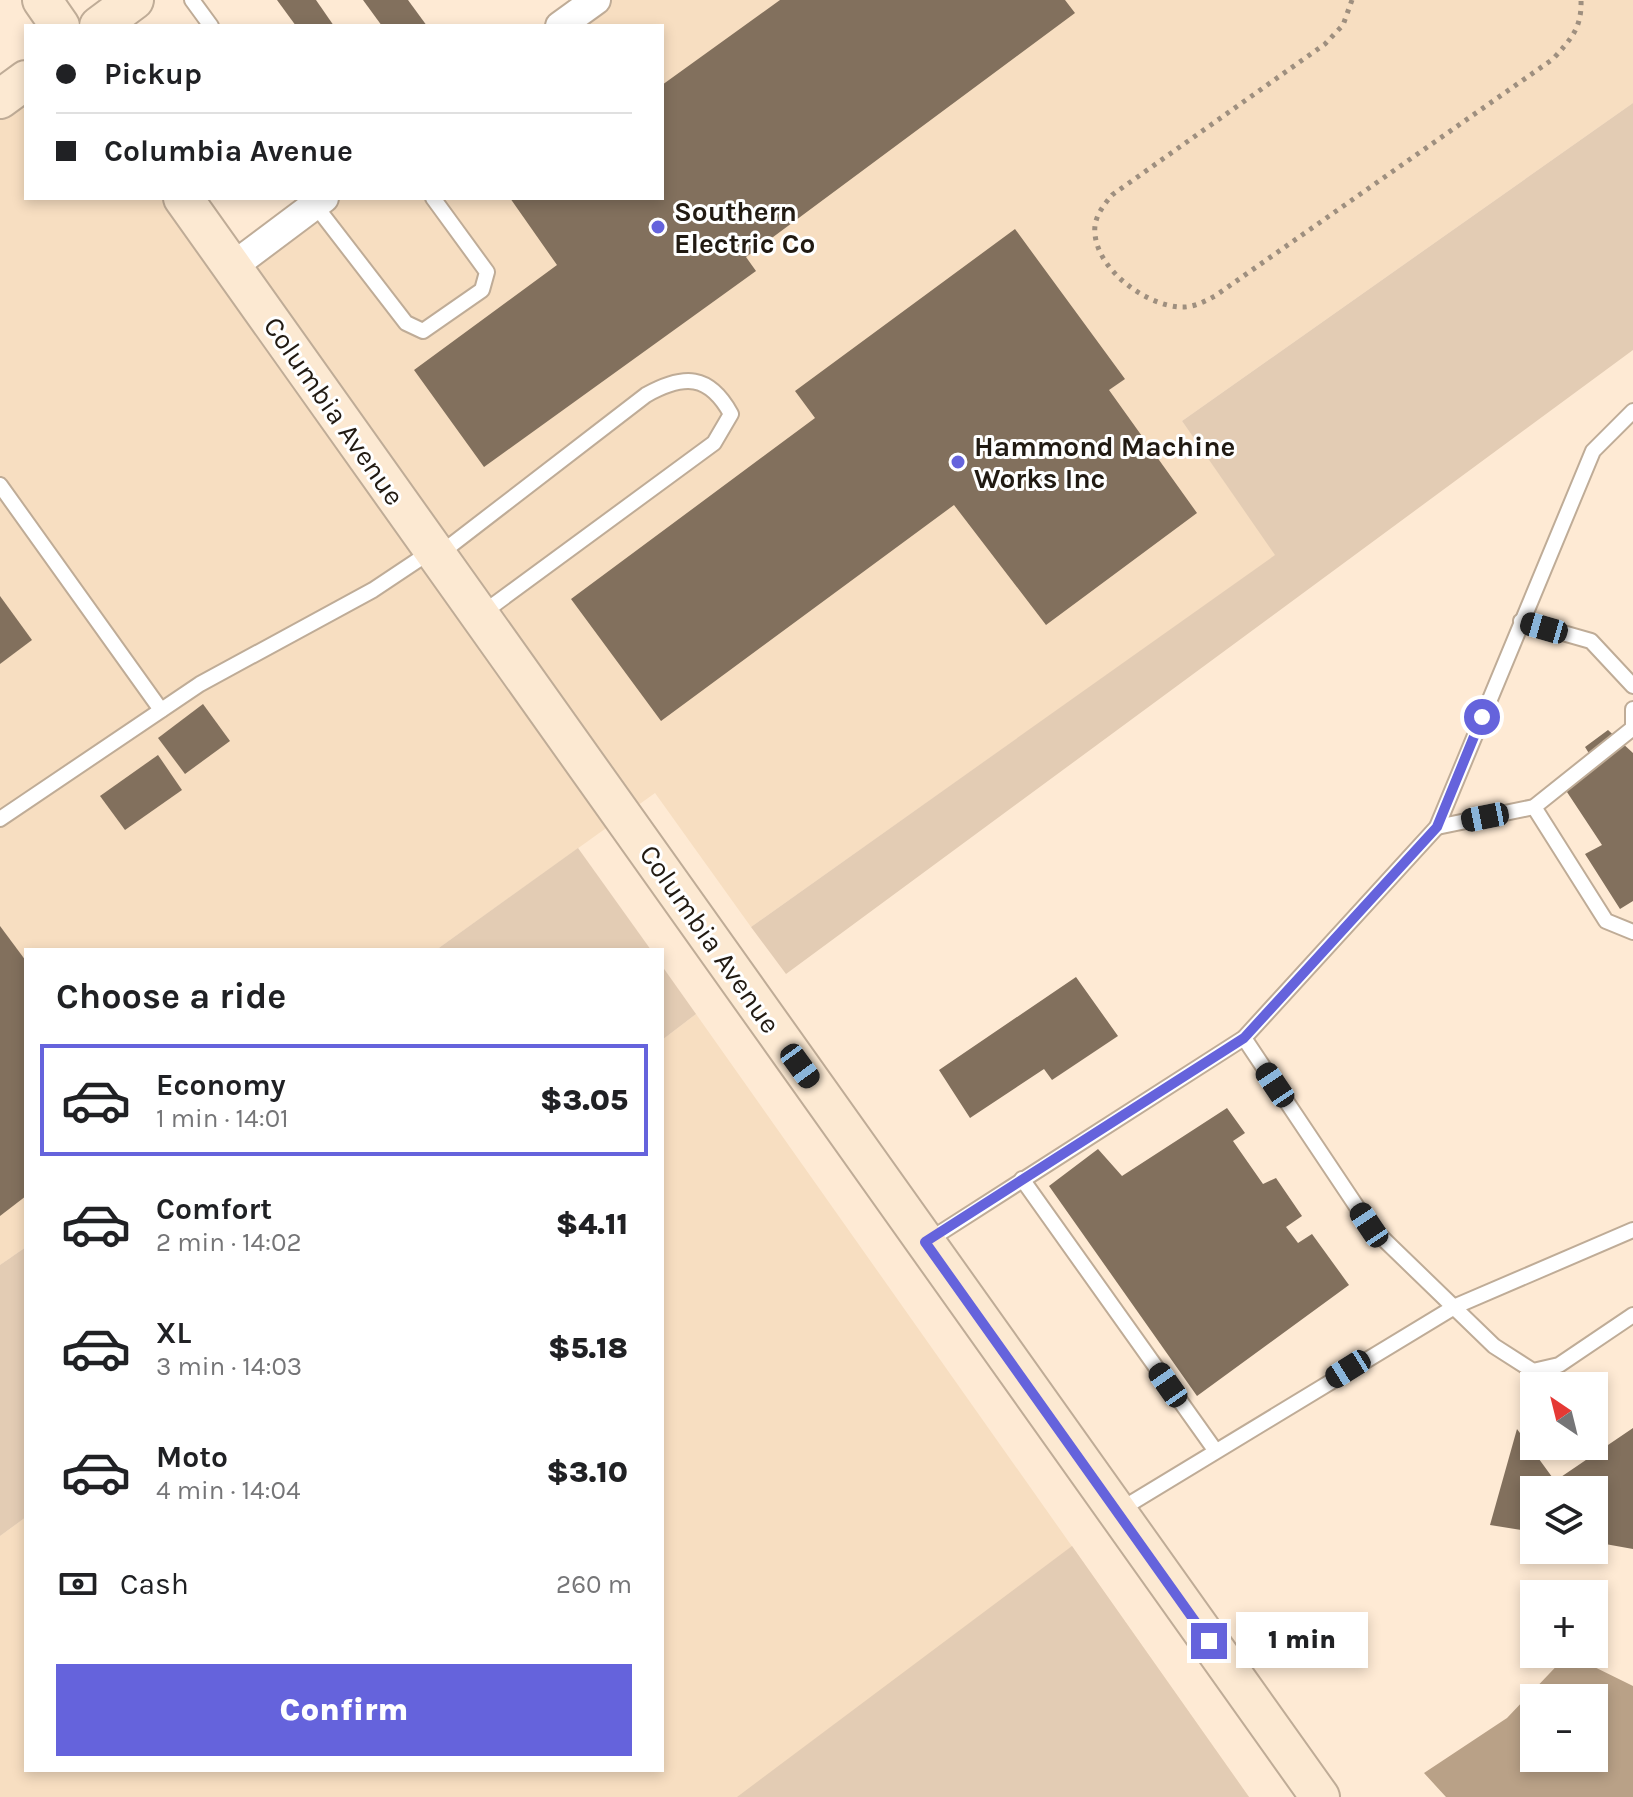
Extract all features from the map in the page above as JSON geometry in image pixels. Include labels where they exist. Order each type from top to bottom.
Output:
[{"type":"street","points":[[42,0],[59,24]]},
{"type":"street","points":[[102,24],[134,0]]},
{"type":"street","points":[[563,24],[596,0]]},
{"type":"street","points":[[0,99],[24,81]]},
{"type":"street","name":"Columbia Avenue","points":[[184,200],[1320,1797]]},
{"type":"street","points":[[232,267],[320,201]]},
{"type":"lane","points":[[192,0],[210,24]]},
{"type":"lane","points":[[320,201],[406,323],[423,331],[482,290],[487,272],[434,200]]},
{"type":"lane","points":[[0,819],[200,684],[373,590],[435,552],[646,395],[666,384],[687,381],[703,383],[720,395],[731,414],[714,443],[479,615]]},
{"type":"lane","points":[[925,1242],[1244,1038],[1437,827],[1593,451],[1633,411]]},
{"type":"lane","points":[[0,485],[161,710]]},
{"type":"lane","points":[[1521,621],[1591,641],[1633,686]]},
{"type":"lane","points":[[1437,827],[1534,807],[1633,728],[1633,709]]},
{"type":"lane","points":[[1534,807],[1606,921],[1633,932]]},
{"type":"lane","points":[[1244,1038],[1369,1225],[1494,1346],[1533,1371],[1559,1365],[1633,1315]]},
{"type":"lane","points":[[1022,1179],[1215,1450]]},
{"type":"lane","points":[[1117,1511],[1456,1306],[1633,1230]]},
{"type":"path","points":[[1352,0],[1343,25],[1325,44],[1112,195],[1099,212],[1094,231],[1098,249],[1116,273],[1141,294],[1182,308],[1215,296],[1553,59],[1577,32],[1582,19],[1581,0]]},
{"type":"shaded area","points":[[596,0],[1633,0],[1633,103],[1182,421],[1276,555],[751,927],[655,793],[439,948],[24,948],[24,1248],[0,1265],[0,99],[24,81],[24,200],[184,200],[232,266],[321,200],[664,200],[664,24],[563,24]]},
{"type":"shaded area","points":[[1633,103],[1633,350],[786,974],[751,927],[1275,555],[1182,421]]},
{"type":"shaded area","points":[[578,848],[650,948],[439,948]]},
{"type":"shaded area","points":[[664,969],[696,1014],[664,1038]]},
{"type":"shaded area","points":[[696,1014],[1249,1797],[0,1797],[0,1536],[24,1518],[24,1772],[664,1772],[664,1038]]},
{"type":"shaded area","points":[[24,1248],[24,1518],[0,1536],[0,1265]]},
{"type":"shaded area","points":[[1072,1546],[1249,1797],[737,1797]]},
{"type":"shaded area","points":[[1555,1668],[1596,1668],[1633,1686],[1633,1797],[1446,1797],[1424,1773],[1507,1718],[1520,1704],[1520,1772],[1608,1772],[1608,1684],[1539,1684]]},
{"type":"building","points":[[277,0],[316,0],[333,24],[295,24]]},
{"type":"building","points":[[363,0],[408,0],[426,24],[381,24]]},
{"type":"building","name":"Southern Electric Co","points":[[780,0],[1065,0],[1075,13],[746,257],[756,271],[484,467],[414,370],[557,265],[511,200],[664,200],[664,84]]},
{"type":"building","name":"Hammond Machine Works Inc","points":[[1015,229],[1125,379],[1109,390],[1197,513],[1046,625],[954,505],[661,721],[571,599],[815,418],[795,391]]},
{"type":"building","points":[[0,596],[32,640],[0,664]]},
{"type":"building","points":[[203,704],[230,741],[185,774],[158,738]]},
{"type":"building","points":[[1608,730],[1633,753],[1633,901],[1620,909],[1585,854],[1602,845],[1565,789],[1597,766],[1585,747]]},
{"type":"building","points":[[158,755],[182,790],[125,830],[100,796]]},
{"type":"building","points":[[0,926],[24,958],[24,1198],[0,1216]]},
{"type":"building","points":[[1076,977],[1118,1036],[1052,1080],[1044,1069],[970,1118],[939,1070]]},
{"type":"building","points":[[1227,1108],[1245,1133],[1233,1141],[1263,1184],[1276,1178],[1302,1216],[1286,1227],[1298,1243],[1312,1234],[1349,1285],[1197,1396],[1049,1186],[1098,1149],[1122,1176]]},
{"type":"building","points":[[1633,1428],[1633,1549],[1608,1545],[1608,1476],[1562,1476],[1586,1460],[1608,1460],[1608,1445]]},
{"type":"building","points":[[1517,1429],[1520,1433],[1520,1460],[1540,1460],[1551,1476],[1520,1476],[1520,1530],[1490,1525]]},
{"type":"place","name":"Southern Electric Co","points":[[658,227]]},
{"type":"place","name":"Hammond Machine Works Inc","points":[[958,462]]},
{"type":"route","points":[[1209,1641],[925,1242],[1244,1038],[1437,827],[1482,717]]}]
